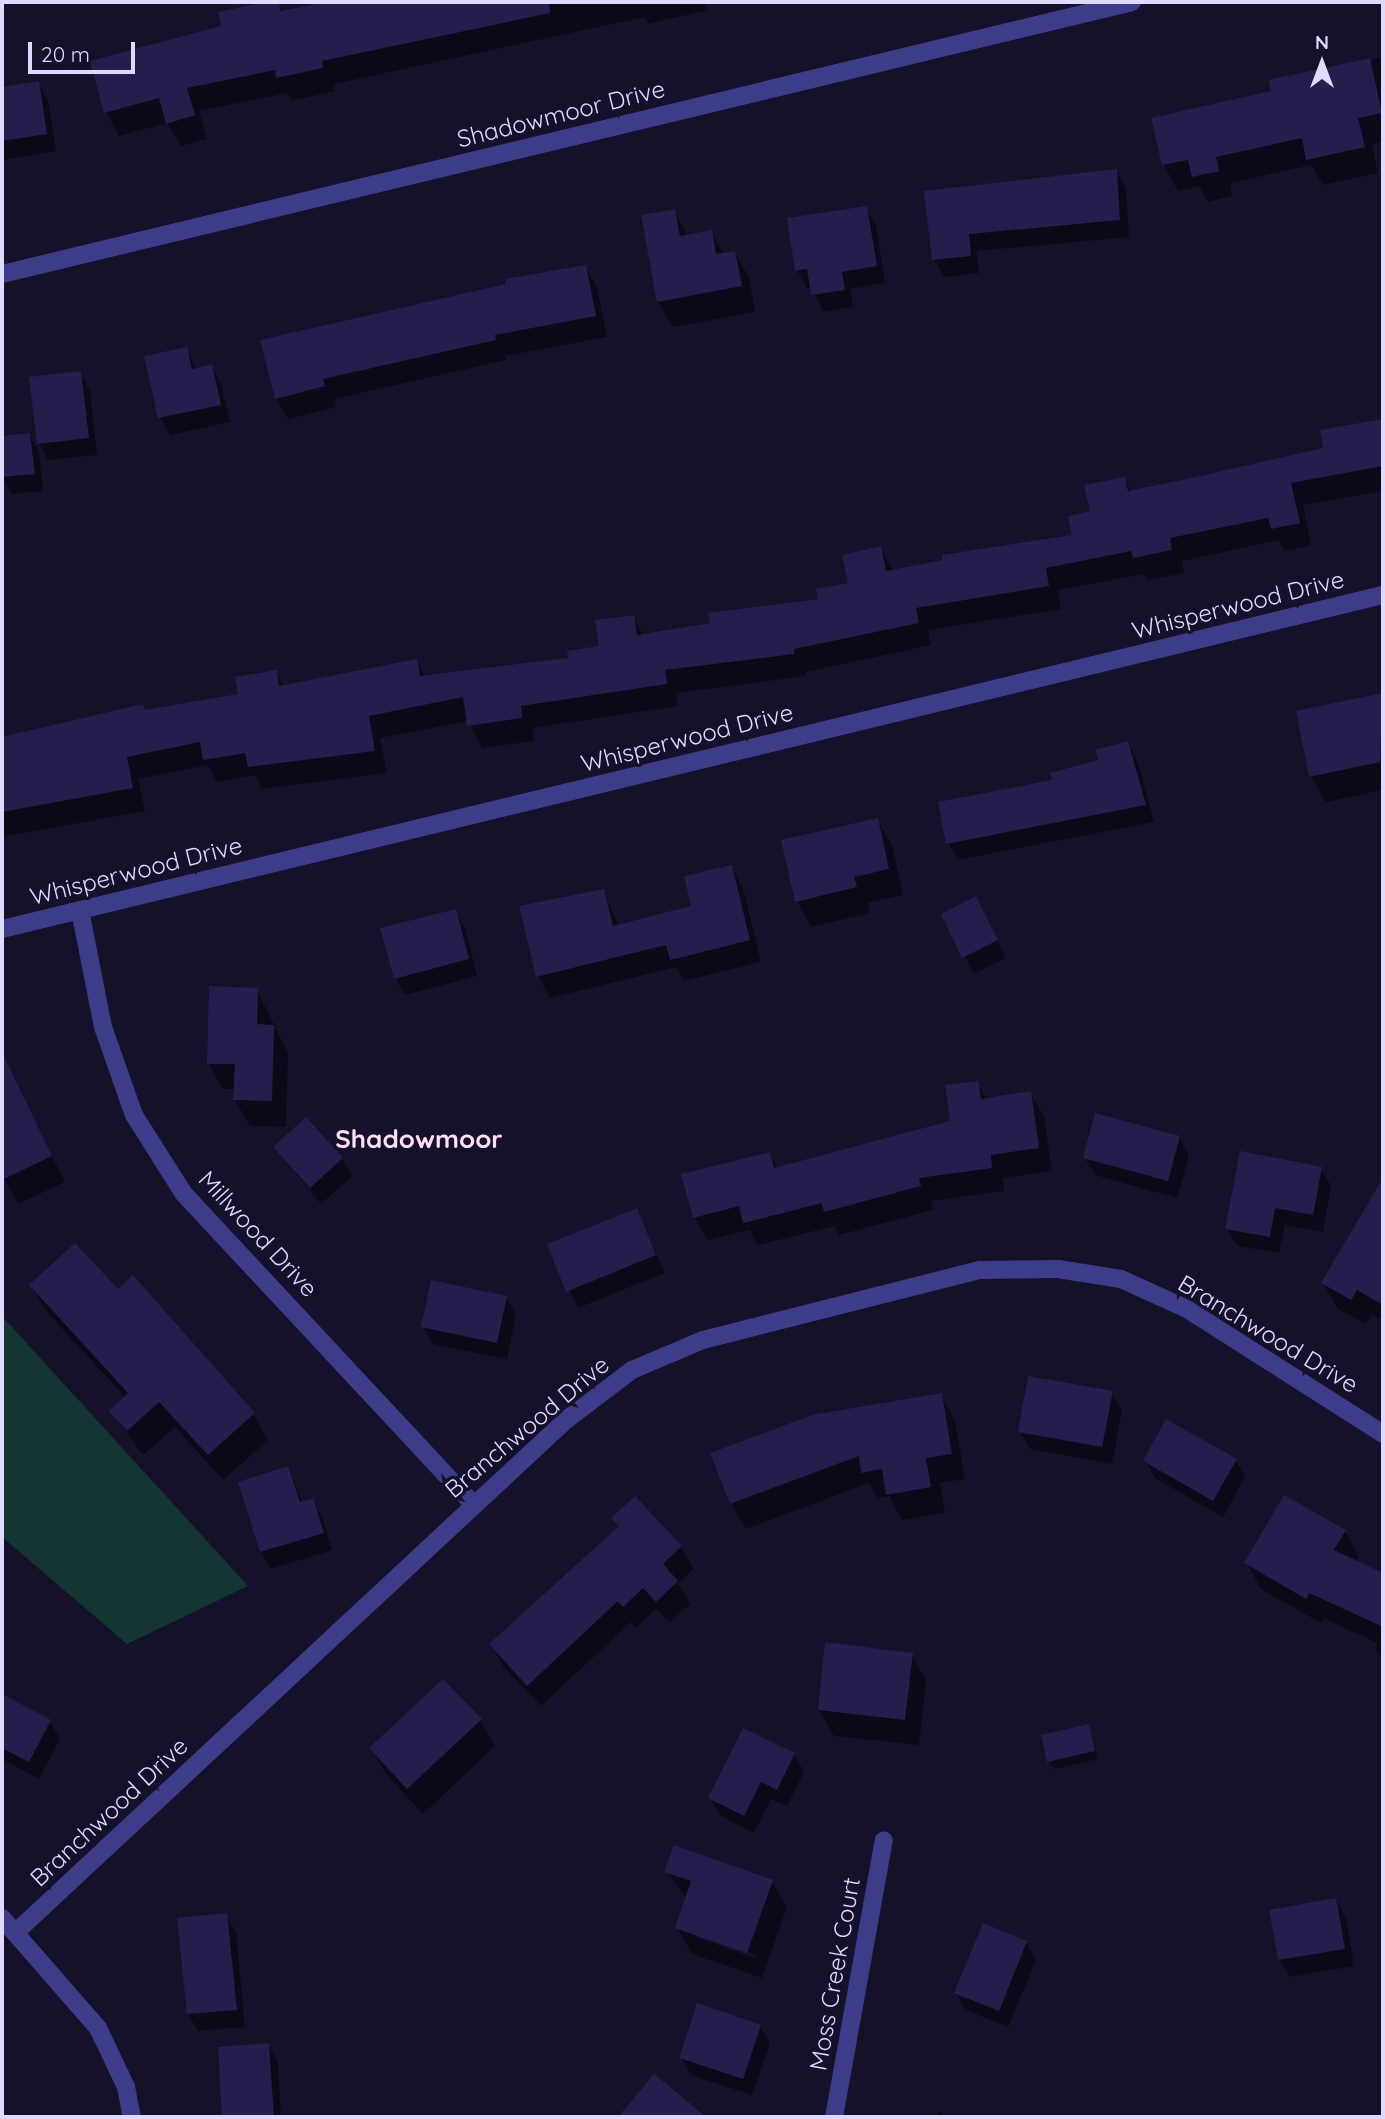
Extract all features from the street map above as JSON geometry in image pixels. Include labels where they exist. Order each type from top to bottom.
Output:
[{"type":"street","name":"Shadowmoor Drive","points":[[2,274],[1132,2]]},
{"type":"street","name":"Whisperwood Drive","points":[[2,929],[1383,595]]},
{"type":"street","name":"Millwood Drive","points":[[80,910],[103,1027],[134,1115],[184,1194],[473,1504]]},
{"type":"street","name":"Branchwood Drive","points":[[16,1932],[566,1420],[632,1370],[703,1340],[762,1322],[980,1270],[1058,1269],[1121,1279],[1187,1309],[1383,1434]]},
{"type":"street","name":"Moss Creek Court","points":[[834,2117],[884,1840]]},
{"type":"street","points":[[2,1918],[98,2028],[126,2087],[132,2117]]},
{"type":"green space","points":[[2,1316],[248,1586],[127,1644],[2,1537]]},
{"type":"building","points":[[266,2],[279,2],[280,11],[327,2],[549,2],[550,13],[322,61],[323,68],[276,78],[275,70],[187,88],[195,115],[166,124],[159,98],[104,113],[90,61],[221,26],[218,12]]},
{"type":"building","points":[[1370,58],[1382,113],[1358,118],[1365,147],[1306,160],[1302,138],[1216,157],[1219,171],[1192,177],[1188,160],[1162,165],[1151,118],[1271,91],[1269,80]]},
{"type":"building","points":[[39,81],[47,134],[2,141],[2,87]]},
{"type":"building","points":[[1117,169],[1120,220],[969,234],[971,256],[932,260],[924,191]]},
{"type":"building","points":[[867,206],[877,266],[842,272],[845,290],[811,295],[807,269],[795,271],[787,218]]},
{"type":"building","points":[[675,209],[680,236],[712,230],[716,254],[735,251],[742,286],[657,302],[641,215]]},
{"type":"building","points":[[586,265],[596,316],[495,335],[496,340],[323,379],[325,386],[275,399],[260,340],[506,284],[505,279]]},
{"type":"building","points":[[187,347],[192,369],[212,364],[221,405],[158,418],[144,356]]},
{"type":"building","points":[[81,371],[89,438],[37,444],[29,377]]},
{"type":"building","points":[[1383,419],[1383,466],[1291,483],[1300,523],[1271,529],[1268,518],[1170,538],[1172,550],[1133,558],[1131,551],[1046,568],[1049,586],[916,608],[919,623],[794,649],[794,654],[665,670],[667,684],[521,706],[522,718],[467,726],[463,697],[369,716],[375,751],[248,767],[245,753],[203,760],[200,742],[127,757],[133,788],[2,812],[2,737],[143,704],[145,710],[238,694],[235,677],[277,670],[279,686],[417,659],[420,676],[568,658],[567,651],[599,646],[595,620],[634,615],[637,635],[710,623],[708,613],[818,599],[816,589],[848,583],[842,555],[881,546],[886,571],[943,560],[942,555],[1072,535],[1068,516],[1090,511],[1084,485],[1125,477],[1128,491],[1196,477],[1323,448],[1320,430]]},
{"type":"building","points":[[30,433],[35,474],[2,477],[2,436]]},
{"type":"building","points":[[1383,693],[1380,762],[1309,777],[1296,711]]},
{"type":"building","points":[[1128,741],[1146,805],[946,844],[938,802],[1052,780],[1050,773],[1098,760],[1095,750]]},
{"type":"building","points":[[878,818],[889,869],[854,877],[857,887],[795,902],[781,840]]},
{"type":"building","points":[[732,865],[750,940],[670,960],[666,945],[536,977],[519,906],[604,889],[613,926],[691,906],[684,876]]},
{"type":"building","points":[[976,896],[998,940],[962,958],[941,914]]},
{"type":"building","points":[[456,909],[469,959],[394,979],[380,928]]},
{"type":"building","points":[[209,986],[258,988],[257,1024],[274,1025],[272,1101],[233,1100],[235,1064],[207,1064]]},
{"type":"building","points":[[2,1052],[52,1156],[2,1180]]},
{"type":"building","points":[[978,1081],[981,1099],[1031,1091],[1039,1148],[991,1155],[992,1168],[919,1178],[921,1186],[824,1212],[822,1203],[743,1223],[739,1206],[693,1218],[681,1174],[770,1152],[774,1168],[950,1121],[945,1085]]},
{"type":"building","points":[[1095,1113],[1180,1136],[1168,1181],[1083,1158]]},
{"type":"building","points":[[306,1117],[343,1158],[310,1188],[273,1147]]},
{"type":"building","points":[[1240,1151],[1322,1167],[1313,1215],[1275,1208],[1270,1237],[1225,1229]]},
{"type":"building","points":[[1383,1178],[1383,1305],[1357,1290],[1351,1300],[1321,1283]]},
{"type":"building","points":[[637,1208],[656,1255],[566,1292],[547,1244]]},
{"type":"building","points":[[75,1243],[118,1289],[133,1275],[255,1413],[208,1455],[159,1402],[127,1431],[109,1411],[128,1393],[29,1285]]},
{"type":"building","points":[[431,1280],[507,1296],[497,1343],[421,1327]]},
{"type":"building","points":[[1028,1376],[1113,1391],[1102,1447],[1018,1432]]},
{"type":"building","points":[[942,1393],[952,1454],[926,1458],[931,1487],[886,1495],[882,1469],[861,1473],[859,1456],[730,1504],[710,1453],[812,1415]]},
{"type":"building","points":[[1166,1419],[1237,1459],[1213,1501],[1143,1461]]},
{"type":"building","points":[[288,1466],[300,1502],[313,1498],[324,1533],[260,1552],[238,1482]]},
{"type":"building","points":[[1284,1495],[1346,1530],[1334,1550],[1383,1573],[1383,1627],[1309,1593],[1306,1599],[1244,1563]]},
{"type":"building","points":[[635,1496],[682,1546],[663,1564],[678,1581],[656,1602],[643,1588],[623,1607],[618,1601],[527,1686],[489,1644],[619,1526],[611,1518]]},
{"type":"building","points":[[825,1642],[913,1653],[905,1720],[818,1710]]},
{"type":"building","points":[[443,1679],[482,1719],[407,1789],[369,1748]]},
{"type":"building","points":[[2,1694],[51,1720],[29,1762],[2,1748]]},
{"type":"building","points":[[1089,1724],[1095,1751],[1047,1762],[1041,1735]]},
{"type":"building","points":[[743,1728],[795,1753],[777,1790],[761,1782],[744,1816],[708,1798]]},
{"type":"building","points":[[674,1845],[773,1880],[747,1953],[675,1928],[691,1881],[664,1872]]},
{"type":"building","points":[[1336,1898],[1345,1949],[1278,1960],[1269,1910]]},
{"type":"building","points":[[227,1913],[237,2010],[187,2014],[177,1918]]},
{"type":"building","points":[[983,1923],[1027,1941],[999,2011],[954,1993]]},
{"type":"building","points":[[697,2003],[761,2025],[743,2079],[679,2058]]},
{"type":"building","points":[[269,2043],[274,2117],[222,2117],[218,2047]]},
{"type":"building","points":[[654,2074],[675,2091],[706,2117],[618,2117]]},
{"type":"district","name":"Shadowmoor","points":[[419,1139]]}]
